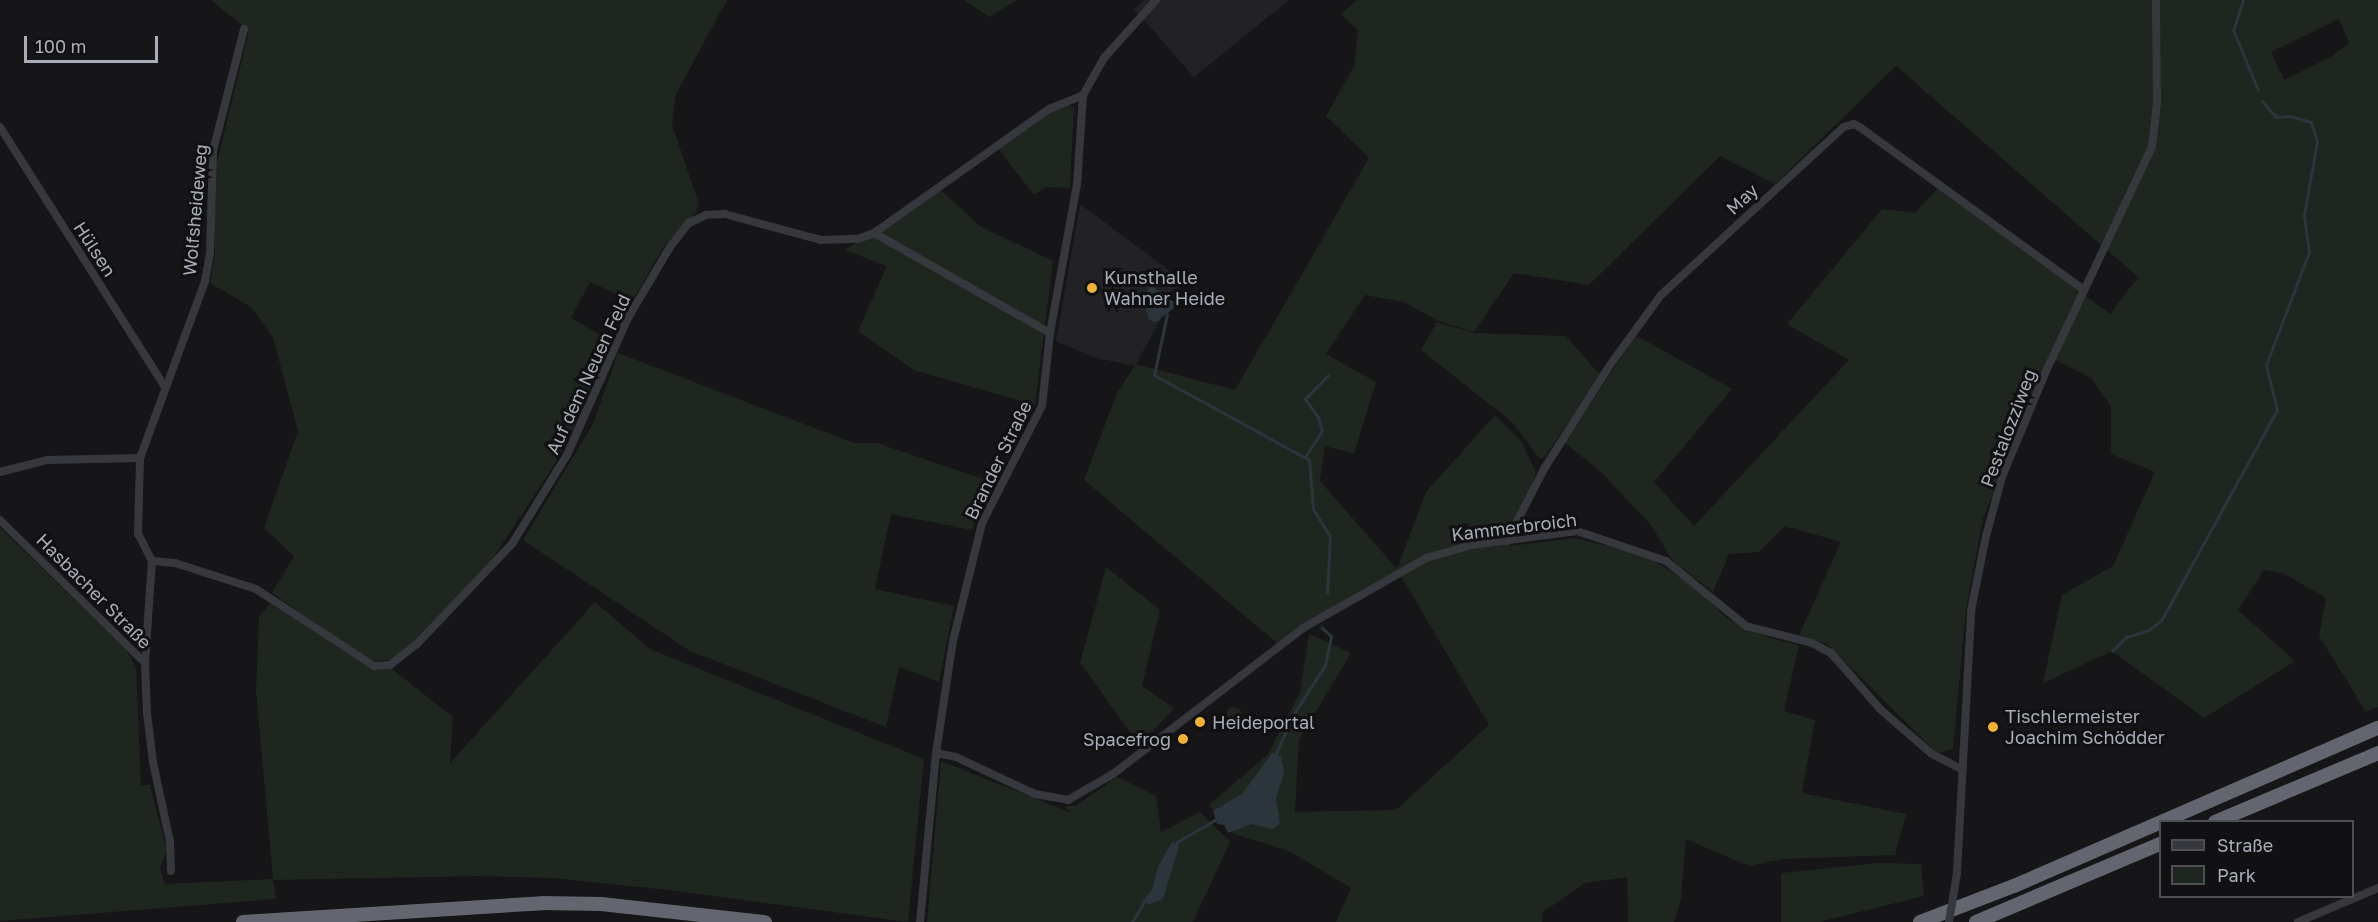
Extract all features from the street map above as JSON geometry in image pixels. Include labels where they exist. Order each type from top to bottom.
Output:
[{"type":"highway","points":[[2166,820],[2378,728]]},
{"type":"highway","points":[[2220,820],[2378,753]]},
{"type":"highway","points":[[1920,922],[2014,886],[2159,823]]},
{"type":"highway","points":[[1976,922],[2159,844]]},
{"type":"highway","points":[[243,922],[542,903],[601,904],[765,922]]},
{"type":"street","name":"Brander Straße","points":[[920,922],[936,753],[949,660],[973,550],[993,497],[1042,406],[1049,370],[1050,333],[1077,185],[1083,95],[1104,58],[1156,0]]},
{"type":"street","name":"Pestalozziweg","points":[[1949,922],[1957,873],[1960,768],[1971,611],[1986,536],[2002,477],[2083,289],[2152,147],[2157,103],[2156,0]]},
{"type":"street","name":"Wolfsheideweg","points":[[152,561],[138,534],[140,458],[165,387],[197,312],[205,281],[210,254],[213,151],[244,29]]},
{"type":"street","name":"Auf dem Neuen Feld","points":[[152,561],[184,566],[256,589],[374,666],[390,665],[416,645],[512,544],[567,455],[628,318],[670,247],[689,224],[714,213],[831,242],[874,233],[1049,110],[1083,95]]},
{"type":"street","name":"May","points":[[1507,542],[1544,470],[1610,365],[1661,295],[1844,127],[1854,124],[1862,128],[2083,289]]},
{"type":"street","name":"Hülsen","points":[[0,127],[165,387]]},
{"type":"street","points":[[874,233],[1050,333]]},
{"type":"street","points":[[0,472],[47,460],[140,458]]},
{"type":"street","name":"Hasbacher Straße","points":[[0,520],[145,663],[153,762],[170,842],[171,871]]},
{"type":"street","name":"Kammerbroich","points":[[936,753],[956,757],[1035,794],[1068,800],[1113,774],[1303,628],[1426,558],[1450,549],[1577,531],[1666,561],[1738,622],[1812,643],[1831,653],[1881,710],[1932,754],[1960,768]]},
{"type":"street","points":[[145,663],[152,561]]},
{"type":"street","points":[[2298,922],[2378,888]]},
{"type":"shaded area","points":[[1145,0],[1289,0],[1194,77],[1134,9]]},
{"type":"shaded area","points":[[1080,204],[1182,280],[1135,366],[1092,357],[1056,341]]},
{"type":"shaded area","points":[[1151,286],[1174,301],[1174,308],[1156,322],[1149,320],[1142,297]]},
{"type":"shaded area","points":[[1272,753],[1281,756],[1284,772],[1276,799],[1280,823],[1273,829],[1252,824],[1228,833],[1224,825],[1217,824],[1213,811],[1243,793]]},
{"type":"shaded area","points":[[1172,842],[1179,846],[1163,899],[1150,904],[1142,902],[1152,890],[1158,867]]},
{"type":"green space","points":[[211,0],[727,0],[676,94],[672,125],[699,204],[696,213],[665,245],[632,301],[590,282],[571,318],[609,340],[581,415],[552,469],[493,558],[418,639],[392,660],[376,661],[358,653],[272,593],[294,556],[264,528],[298,431],[273,338],[251,307],[210,283],[215,254],[215,170],[249,31]]},
{"type":"green space","points":[[964,0],[1017,0],[989,17]]},
{"type":"green space","points":[[1357,0],[2378,0],[2378,707],[2366,712],[2319,636],[2326,598],[2283,573],[2264,570],[2238,610],[2295,661],[2204,718],[2112,651],[2043,683],[2062,595],[2113,566],[2155,472],[2111,454],[2111,407],[2091,378],[2050,357],[1983,518],[1966,610],[1953,749],[1937,753],[1827,644],[1799,635],[1841,542],[1785,526],[1759,552],[1729,554],[1713,592],[1672,560],[1651,525],[1599,470],[1565,443],[1633,339],[1639,337],[1732,389],[1654,482],[1694,526],[1849,360],[1787,324],[1882,209],[1915,213],[1939,187],[2110,314],[2138,277],[1896,66],[1775,184],[1720,156],[1589,285],[1514,273],[1474,332],[1438,321],[1404,302],[1365,295],[1326,354],[1376,382],[1354,454],[1325,446],[1320,481],[1397,569],[1426,492],[1495,415],[1521,441],[1536,472],[1510,546],[1575,538],[1649,557],[1692,585],[1729,620],[1770,638],[1799,645],[1784,711],[1815,720],[1802,793],[1906,814],[1895,855],[1782,859],[1749,866],[1686,839],[1681,899],[1674,922],[1628,922],[1627,877],[1585,883],[1543,912],[1542,922],[1336,922],[1351,888],[1289,851],[1234,834],[1209,805],[1268,754],[1300,692],[1309,634],[1351,653],[1299,740],[1295,812],[1396,810],[1489,725],[1399,573],[1277,643],[1084,480],[1117,393],[1136,364],[1235,390],[1369,158],[1326,116],[1354,66],[1358,30],[1341,14]],"holes":[[[2339,19],[2349,43],[2331,57],[2284,80],[2271,52]]]},
{"type":"green space","points":[[1061,104],[1074,107],[1070,188],[1046,187],[1034,195],[999,150]]},
{"type":"green space","points":[[941,190],[981,227],[1053,261],[1035,405],[914,370],[858,331],[887,266],[845,250]]},
{"type":"green space","points":[[1437,322],[1474,333],[1566,336],[1600,375],[1544,458],[1539,458],[1512,422],[1421,350]]},
{"type":"green space","points":[[618,353],[854,443],[877,443],[989,481],[972,530],[891,514],[875,589],[954,606],[939,682],[899,667],[886,727],[690,651],[523,540],[593,424]]},
{"type":"green space","points":[[0,527],[126,650],[136,667],[141,785],[150,785],[167,851],[160,868],[165,884],[273,879],[256,691],[259,617],[270,603],[366,665],[393,670],[453,717],[450,763],[595,602],[650,649],[924,759],[908,922],[668,890],[553,878],[477,876],[273,880],[276,899],[0,921]]},
{"type":"green space","points":[[1106,567],[1160,610],[1142,686],[1174,708],[1146,739],[1130,732],[1080,663]]},
{"type":"green space","points":[[1234,707],[1240,709],[1242,715],[1240,721],[1234,723],[1228,721],[1226,715],[1228,709]]},
{"type":"green space","points":[[941,761],[1072,813],[1064,807],[1077,805],[1117,777],[1156,796],[1161,832],[1200,812],[1230,842],[1193,922],[927,922]]},
{"type":"green space","points":[[1879,863],[1921,864],[1924,896],[1819,922],[1781,922],[1781,873]]},
{"type":"waterway","points":[[2243,0],[2233,30],[2258,90]]},
{"type":"waterway","points":[[2112,651],[2126,637],[2149,630],[2162,619],[2277,410],[2266,365],[2309,252],[2304,215],[2317,141],[2311,122],[2290,116],[2276,117],[2262,101]]},
{"type":"waterway","points":[[1167,314],[1154,375],[1309,460],[1313,509],[1330,536],[1327,593]]},
{"type":"waterway","points":[[1305,457],[1322,431],[1318,417],[1305,399],[1328,375]]},
{"type":"waterway","points":[[1274,757],[1295,712],[1325,665],[1331,636],[1321,627]]},
{"type":"waterway","points":[[1175,847],[1177,842],[1218,818]]},
{"type":"waterway","points":[[1132,922],[1146,899]]},
{"type":"place","name":"Kunsthalle Wahner Heide","points":[[1092,288]]},
{"type":"place","name":"Heideportal","points":[[1200,722]]},
{"type":"place","name":"Tischlermeister Joachim Schödder","points":[[1993,727]]},
{"type":"place","name":"Spacefrog","points":[[1183,739]]}]
